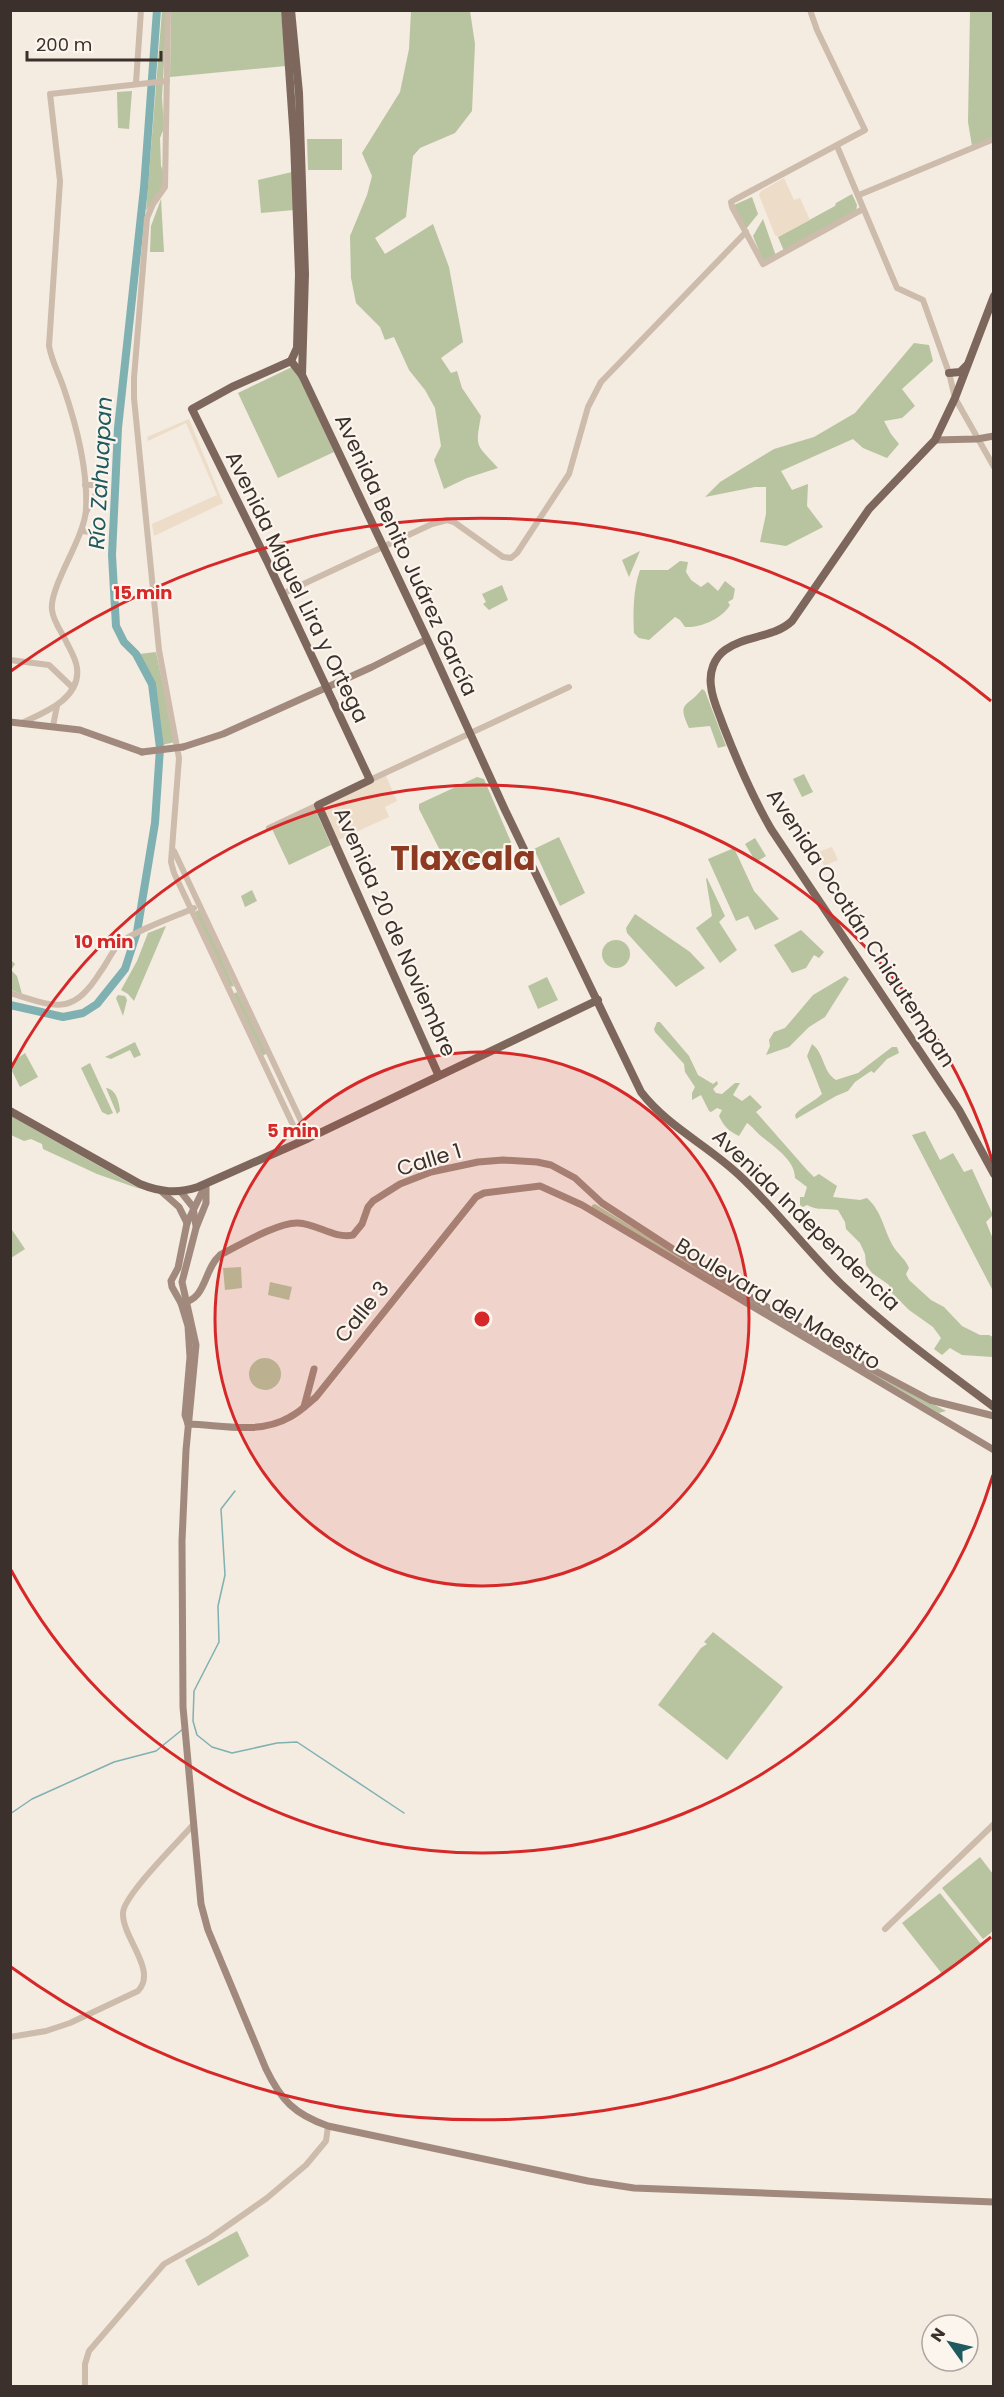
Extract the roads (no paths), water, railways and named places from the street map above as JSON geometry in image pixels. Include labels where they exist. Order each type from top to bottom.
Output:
[{"type":"main road","points":[[285,10],[302,274],[297,348],[291,361]]},
{"type":"main road","points":[[291,10],[298,93],[302,375]]},
{"type":"main road","name":"Avenida Ocotlán Chiautempan","points":[[993,296],[955,398],[935,440],[869,509],[823,573],[802,608],[787,626],[734,644],[717,657],[711,672],[712,691],[746,781],[771,829],[959,1110],[993,1174]]},
{"type":"main road","name":"Avenida Benito Juárez García","points":[[291,361],[302,375],[524,849]]},
{"type":"main road","name":"Avenida Miguel Lira y Ortega","points":[[291,361],[232,387],[192,409],[370,780]]},
{"type":"main road","points":[[949,373],[960,372],[967,365]]},
{"type":"main road","points":[[935,440],[977,439],[993,436]]},
{"type":"main road","points":[[10,722],[91,732],[129,748],[185,745],[223,734],[427,639]]},
{"type":"main road","points":[[318,805],[370,780]]},
{"type":"main road","name":"Avenida 20 de Noviembre","points":[[318,805],[438,1074]]},
{"type":"main road","name":"Avenida Independencia","points":[[524,849],[641,1092],[651,1104],[711,1145],[740,1170],[855,1292],[992,1404]]},
{"type":"main road","points":[[10,1111],[140,1184],[162,1192],[180,1192],[206,1184],[301,1142],[438,1074],[598,1000]]},
{"type":"main road","name":"Calle 1","points":[[183,1303],[197,1296],[213,1263],[220,1255],[294,1223],[313,1225],[341,1236],[353,1235],[362,1224],[368,1207],[373,1201],[400,1184],[431,1172],[478,1162],[537,1162],[562,1170],[585,1187],[591,1195],[676,1252]]},
{"type":"main road","points":[[183,1303],[172,1287],[174,1275],[178,1269],[187,1222],[206,1184]]},
{"type":"main road","points":[[206,1184],[207,1203],[196,1228],[182,1277],[183,1303],[196,1345],[191,1416],[188,1424],[182,1541],[183,1707],[188,1743],[192,1826],[201,1904],[208,1930],[275,2088],[288,2105],[328,2126],[588,2181],[634,2188],[993,2202]]},
{"type":"main road","name":"Calle 3","points":[[188,1424],[224,1428],[257,1426],[285,1420],[304,1407],[330,1380],[476,1197],[484,1193],[508,1189],[540,1185],[546,1187]]},
{"type":"main road","name":"Boulevard del Maestro","points":[[546,1187],[582,1205],[993,1450]]},
{"type":"main road","points":[[162,1192],[179,1207],[187,1222]]},
{"type":"main road","points":[[180,1192],[194,1207],[196,1228]]},
{"type":"main road","points":[[670,1259],[676,1252],[827,1344],[925,1398],[993,1416]]},
{"type":"main road","points":[[174,1275],[182,1277]]},
{"type":"main road","points":[[304,1407],[314,1369]]},
{"type":"main road","points":[[920,1407],[925,1398]]},
{"type":"main road","points":[[979,1413],[987,1410],[992,1404]]},
{"type":"street","points":[[138,83],[141,10]]},
{"type":"street","points":[[168,10],[163,81],[165,187],[153,204],[147,218],[134,378],[159,650],[179,758],[174,849],[171,862],[174,873],[301,1142]]},
{"type":"street","points":[[810,10],[865,130],[731,202],[732,207],[763,264],[862,209]]},
{"type":"street","points":[[86,512],[83,460],[71,410],[51,358],[49,346],[60,181],[50,94],[163,81]]},
{"type":"street","points":[[859,195],[993,139]]},
{"type":"street","points":[[837,146],[897,288],[923,300],[949,373],[955,398],[993,467]]},
{"type":"street","points":[[282,594],[432,524],[447,520],[466,528],[503,557],[510,558],[517,553],[569,474],[588,407],[602,382],[746,232]]},
{"type":"street","points":[[22,723],[57,706],[72,687],[77,675],[77,666],[51,609],[86,512],[98,488],[85,485]]},
{"type":"street","points":[[81,531],[97,535]]},
{"type":"street","points":[[10,660],[49,665],[72,687]]},
{"type":"street","points":[[370,780],[569,687]]},
{"type":"street","points":[[53,726],[57,706]]},
{"type":"street","points":[[269,828],[318,805]]},
{"type":"street","points":[[174,849],[309,1138]]},
{"type":"street","points":[[10,993],[62,1006],[78,999],[92,985],[120,943],[200,905]]},
{"type":"street","points":[[282,1102],[290,1098]]},
{"type":"street","points":[[885,1929],[993,1824]]},
{"type":"street","points":[[10,2037],[46,2031],[76,2020],[138,1991],[143,1986],[145,1970],[123,1924],[124,1905],[192,1826]]},
{"type":"street","points":[[309,2118],[327,2135]]},
{"type":"street","points":[[85,2386],[85,2364],[89,2351],[164,2264],[210,2238],[267,2198],[320,2150],[326,2140],[328,2126]]},
{"type":"waterway","name":"Río Zahuapan","points":[[10,1005],[63,1017],[83,1013],[97,1004],[125,969],[137,932],[155,823],[160,748],[152,684],[136,654],[124,642],[116,626],[112,555],[118,428],[144,188],[157,10]]},
{"type":"waterway","points":[[235,1491],[221,1509],[225,1575],[218,1606],[219,1642],[194,1691],[193,1721],[197,1735],[212,1747],[232,1753],[277,1743],[297,1742],[404,1813]]},
{"type":"waterway","points":[[10,1814],[32,1799],[114,1762],[156,1751],[183,1729]]},
{"type":"district","name":"Tlaxcala","points":[[463,858]]}]
